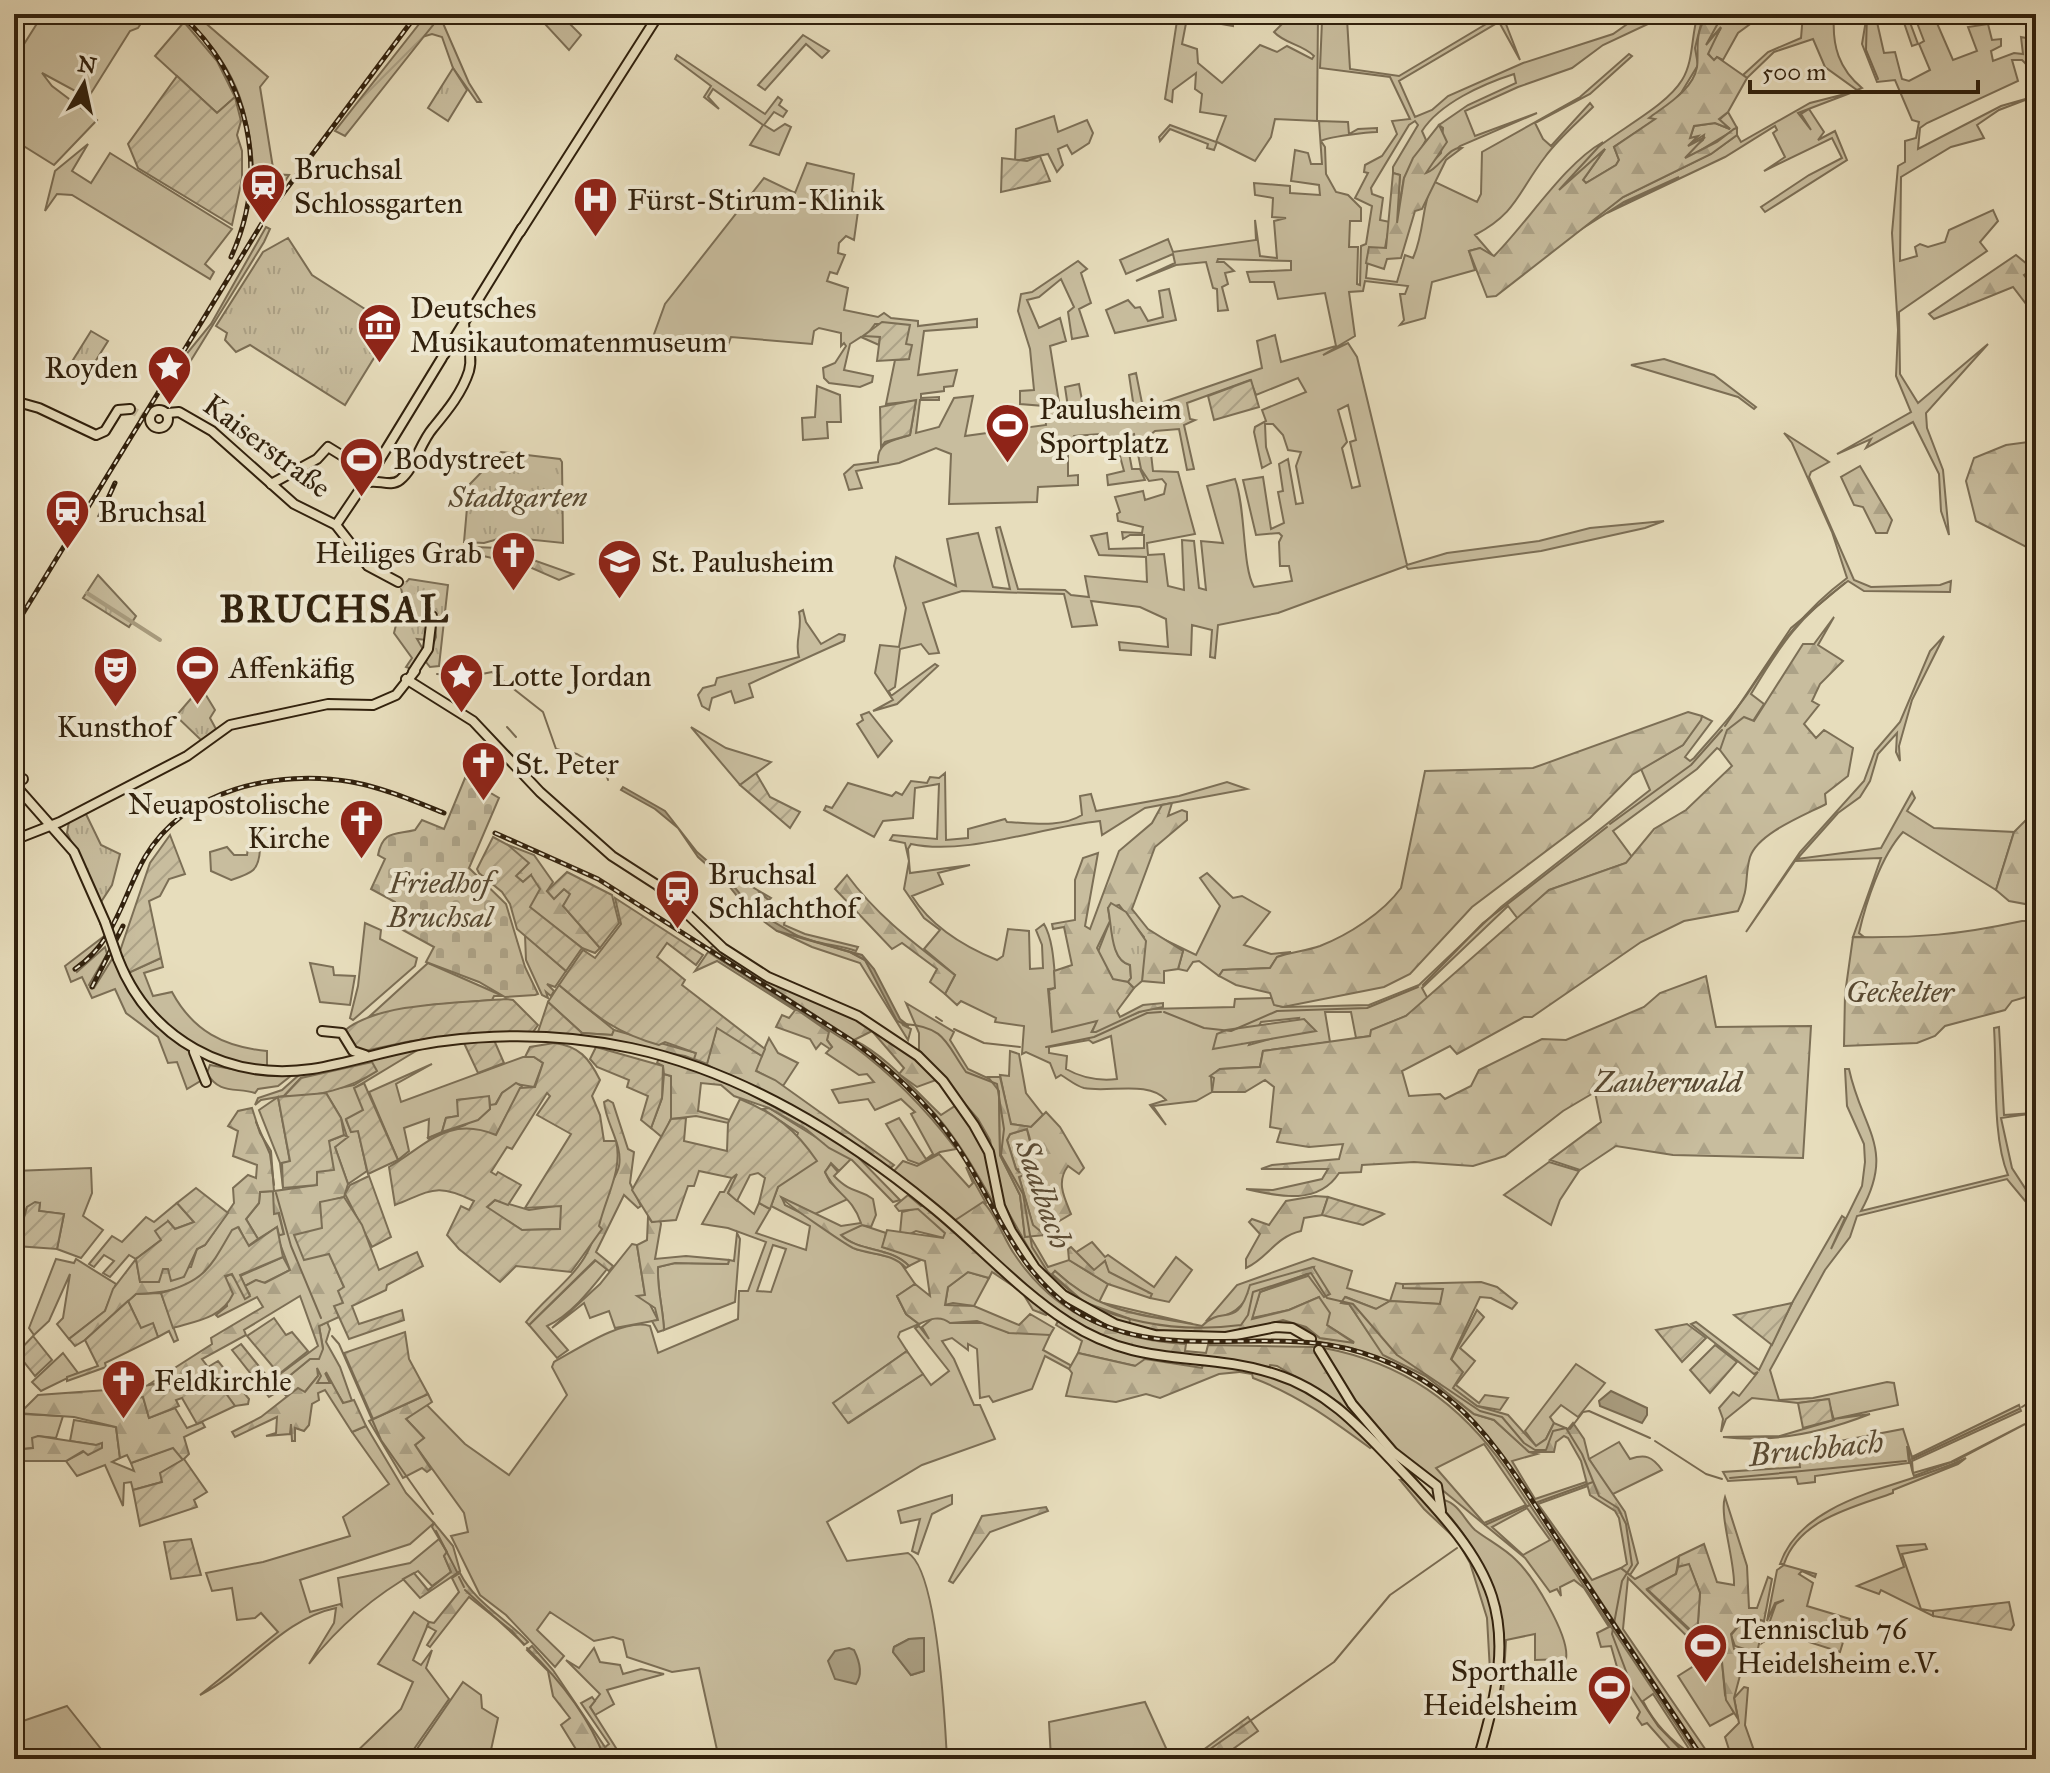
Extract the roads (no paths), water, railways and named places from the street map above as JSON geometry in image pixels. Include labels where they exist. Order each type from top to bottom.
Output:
[{"type":"main road","points":[[398,582],[368,566],[336,525],[659,14]]},
{"type":"main road","points":[[365,483],[381,481],[393,484],[402,479],[433,428],[443,418],[468,372],[469,344],[464,322]]},
{"type":"main road","points":[[453,340],[469,344]]},
{"type":"main road","points":[[14,401],[39,408],[99,435],[119,409],[130,409]]},
{"type":"main road","name":"Kaiserstraße","points":[[149,419],[161,409],[168,413],[182,413],[212,431],[294,504],[336,525]]},
{"type":"main road","points":[[271,484],[317,459],[328,447],[372,468],[381,481]]},
{"type":"main road","points":[[392,697],[409,678],[432,639],[432,616]]},
{"type":"main road","points":[[409,678],[418,688],[473,721],[540,792],[612,856],[657,885],[723,948],[768,977],[858,1016],[918,1056],[943,1081],[974,1125],[989,1152],[1000,1206],[1011,1231],[1035,1268],[1063,1295],[1115,1324],[1155,1335],[1226,1337],[1276,1327],[1292,1328],[1311,1339]]},
{"type":"main road","points":[[14,840],[52,825],[187,756],[238,722],[328,704],[367,706],[418,688]]},
{"type":"main road","points":[[17,780],[42,822],[32,833]]},
{"type":"main road","points":[[36,809],[66,841],[93,890],[118,959],[134,992],[152,1016],[191,1048],[200,1060],[208,1081],[207,1066],[226,1064],[274,1071],[339,1063],[443,1041],[533,1036],[636,1049],[712,1073],[785,1108],[882,1169],[931,1205],[1046,1307],[1087,1334],[1143,1354],[1266,1371],[1320,1394],[1361,1427],[1435,1497]]},
{"type":"main road","points":[[66,841],[65,826],[73,814]]},
{"type":"main road","points":[[322,1031],[342,1033],[353,1051],[367,1056]]},
{"type":"main road","points":[[339,1063],[346,1057],[350,1046]]},
{"type":"main road","points":[[191,1048],[226,1064]]},
{"type":"main road","points":[[1319,1350],[1352,1404],[1435,1497],[1441,1512],[1464,1538],[1480,1566],[1499,1621],[1501,1664],[1498,1691],[1478,1759]]},
{"type":"waterway","points":[[1867,14],[1866,50],[1878,79]]},
{"type":"waterway","points":[[1725,726],[1791,628],[1845,583]]},
{"type":"waterway","name":"Saalbach","points":[[87,593],[160,640]]},
{"type":"waterway","points":[[437,674],[467,677],[492,672],[543,712],[556,749],[577,754],[605,771],[608,780]]},
{"type":"waterway","name":"Saalbach","points":[[507,727],[516,737]]},
{"type":"waterway","points":[[1610,824],[1691,765],[1722,730]]},
{"type":"waterway","points":[[1423,985],[1483,923],[1607,827]]},
{"type":"waterway","points":[[1164,1012],[1204,1028],[1231,1031],[1277,1011],[1367,1008],[1418,987]]},
{"type":"waterway","points":[[1046,1047],[1094,1037],[1147,1013],[1161,1012]]},
{"type":"waterway","points":[[936,1017],[942,1021]]},
{"type":"waterway","name":"Saalbach","points":[[905,1024],[937,1033],[949,1045],[966,1072],[997,1084],[1004,1129],[1001,1155],[1023,1194],[1032,1247],[1048,1272],[1083,1302]]},
{"type":"waterway","points":[[954,1029],[984,1043],[1020,1047]]},
{"type":"waterway","points":[[256,1122],[270,1154],[274,1185]]},
{"type":"waterway","points":[[276,1193],[291,1246],[321,1318]]},
{"type":"waterway","name":"Saalbach","points":[[1089,1305],[1126,1318],[1164,1326],[1202,1328],[1241,1325],[1248,1315],[1253,1292],[1311,1273],[1327,1298],[1353,1304],[1397,1355],[1480,1411],[1502,1417],[1524,1443],[1535,1450],[1546,1450],[1553,1431],[1566,1428],[1582,1454],[1599,1496],[1618,1508],[1626,1524],[1632,1565],[1622,1581],[1612,1634],[1632,1687],[1658,1726],[1690,1759]]},
{"type":"waterway","points":[[332,1336],[339,1344],[381,1440],[433,1514]]},
{"type":"waterway","name":"Bruchbach","points":[[2022,1407],[2036,1398]]},
{"type":"waterway","name":"Bruchbach","points":[[1912,1459],[2019,1409]]},
{"type":"waterway","name":"Bruchbach","points":[[1570,1429],[1583,1412],[1589,1411],[1650,1438]]},
{"type":"waterway","name":"Bruchbach","points":[[1655,1441],[1706,1474],[1722,1479]]},
{"type":"waterway","name":"Bruchbach","points":[[1730,1478],[1906,1461]]},
{"type":"waterway","points":[[1535,1503],[1593,1482]]},
{"type":"waterway","points":[[1485,1525],[1530,1505]]},
{"type":"waterway","points":[[436,1531],[457,1572]]},
{"type":"waterway","points":[[1196,1759],[1334,1662],[1390,1595],[1457,1548]]},
{"type":"waterway","points":[[459,1577],[464,1587]]},
{"type":"waterway","points":[[465,1590],[524,1644]]},
{"type":"waterway","points":[[527,1648],[572,1699],[591,1728],[605,1759]]},
{"type":"tunnel","points":[[130,409],[147,419]]},
{"type":"tunnel","points":[[398,582],[421,595],[432,616]]},
{"type":"railway","points":[[180,14],[204,39],[223,67],[237,96],[246,127],[250,159],[249,192],[243,225],[231,257]]},
{"type":"railway","points":[[14,628],[267,215],[417,14]]},
{"type":"railway","points":[[100,516],[115,483]]},
{"type":"railway","points":[[75,969],[89,958],[109,932],[145,857],[162,834],[184,815],[209,800],[265,782],[324,779],[376,788],[444,813]]},
{"type":"railway","points":[[495,833],[598,879],[870,1055],[916,1095],[942,1126],[966,1160],[1024,1261],[1055,1295],[1074,1310],[1134,1335],[1166,1340],[1297,1342],[1345,1348],[1407,1371],[1436,1389],[1480,1429],[1507,1464],[1703,1759]]},
{"type":"railway","points":[[92,987],[123,926]]},
{"type":"place","name":"Bruchsal Schlossgarten","points":[[263,225]]},
{"type":"place","name":"Fürst-Stirum-Klinik","points":[[596,239]]},
{"type":"place","name":"Deutsches Musikautomatenmuseum","points":[[379,364]]},
{"type":"place","name":"Royden","points":[[169,407]]},
{"type":"place","name":"Paulusheim Sportplatz","points":[[1008,465]]},
{"type":"place","name":"Bodystreet","points":[[362,498]]},
{"type":"place","name":"Bruchsal","points":[[67,551]]},
{"type":"place","name":"Heiliges Grab","points":[[513,592]]},
{"type":"place","name":"St. Paulusheim","points":[[620,601]]},
{"type":"place","name":"Affenkäfig","points":[[198,707]]},
{"type":"place","name":"Kunsthof","points":[[115,708]]},
{"type":"place","name":"Lotte Jordan","points":[[461,715]]},
{"type":"place","name":"St. Peter","points":[[484,803]]},
{"type":"place","name":"Neuapostolische Kirche","points":[[361,860]]},
{"type":"place","name":"Bruchsal Schlachthof","points":[[677,930]]},
{"type":"place","name":"Feldkirchle","points":[[123,1420]]},
{"type":"place","name":"Tennisclub 76 Heidelsheim e.V.","points":[[1705,1685]]},
{"type":"place","name":"Sporthalle Heidelsheim","points":[[1609,1727]]},
{"type":"district","name":"BRUCHSAL","points":[[335,609]]},
{"type":"park label","name":"Stadtgarten","points":[[518,497]]},
{"type":"park label","name":"Friedhof Bruchsal","points":[[440,900]]},
{"type":"park label","name":"Geckelter","points":[[1900,992]]},
{"type":"park label","name":"Zauberwald","points":[[1668,1082]]}]
